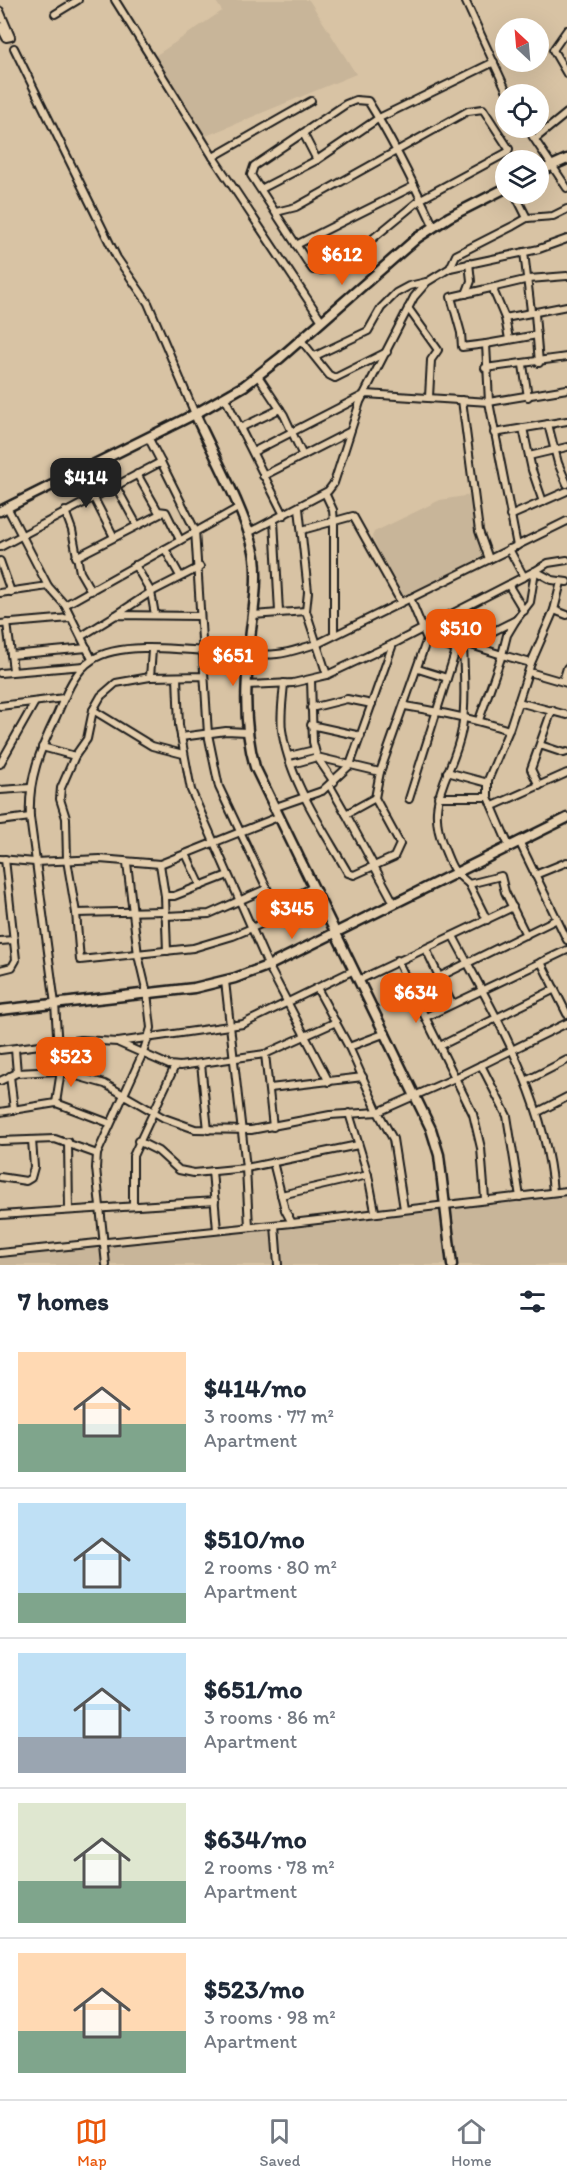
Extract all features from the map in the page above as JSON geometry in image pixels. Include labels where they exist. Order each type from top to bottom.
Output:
[{"type":"street","points":[[55,14],[78,0]]},
{"type":"street","points":[[115,0],[213,157],[322,321]]},
{"type":"street","points":[[465,0],[504,84]]},
{"type":"street","points":[[0,11],[11,37],[6,38],[0,26]]},
{"type":"street","points":[[567,30],[553,50],[565,64],[567,74]]},
{"type":"street","points":[[14,48],[117,258],[148,303],[248,533],[255,556],[253,615],[246,685],[247,732],[255,767],[273,808],[386,1033],[416,1096],[438,1151],[452,1265]]},
{"type":"street","points":[[261,189],[317,160],[379,118],[494,62]]},
{"type":"street","points":[[276,212],[296,207],[395,151],[474,108],[483,109],[509,149],[421,199],[365,245],[322,270],[313,270],[251,175],[254,166],[303,133],[356,100],[369,101],[379,118],[395,151],[421,199],[434,227]]},
{"type":"street","points":[[213,157],[311,101]]},
{"type":"street","points":[[567,113],[535,139],[567,188]]},
{"type":"street","points":[[303,133],[317,160]]},
{"type":"street","points":[[549,167],[567,159]]},
{"type":"street","points":[[296,244],[414,186]]},
{"type":"street","points":[[92,659],[65,604],[48,586],[22,534],[4,509],[225,398],[258,376],[417,238],[495,194]]},
{"type":"street","points":[[520,204],[527,218]]},
{"type":"street","points":[[450,268],[456,255],[527,218],[553,216],[567,209]]},
{"type":"street","points":[[248,533],[325,493],[334,483],[349,432],[366,394],[408,308],[427,282],[450,268],[524,252],[567,239]]},
{"type":"street","points":[[524,252],[531,311],[535,314],[539,363]]},
{"type":"street","points":[[466,294],[471,281],[469,263]]},
{"type":"street","points":[[537,335],[462,347],[451,297],[529,279],[567,276]]},
{"type":"street","points":[[315,356],[368,331],[381,308],[396,294],[409,286],[427,282]]},
{"type":"street","points":[[495,287],[509,339]]},
{"type":"street","points":[[505,318],[531,311],[567,306]]},
{"type":"street","points":[[408,308],[438,350],[431,360],[429,397]]},
{"type":"street","points":[[301,340],[329,375],[335,378],[387,352]]},
{"type":"street","points":[[486,344],[485,368],[489,402],[517,546]]},
{"type":"street","points":[[485,368],[539,363],[567,357]]},
{"type":"street","points":[[523,365],[528,397]]},
{"type":"street","points":[[258,376],[280,409],[303,456]]},
{"type":"street","points":[[253,452],[366,394],[489,402],[567,389]]},
{"type":"street","points":[[225,398],[284,515]]},
{"type":"street","points":[[462,400],[478,531],[489,559]]},
{"type":"street","points":[[240,428],[280,409]]},
{"type":"street","points":[[494,433],[567,420]]},
{"type":"street","points":[[548,424],[554,451],[567,484]]},
{"type":"street","points":[[523,428],[543,502]]},
{"type":"street","points":[[263,476],[349,432]]},
{"type":"street","points":[[148,437],[195,530],[200,567],[199,616],[208,734],[219,788],[280,917],[202,945],[138,955],[80,960],[76,913],[67,860],[66,818],[62,810],[60,793],[75,756],[87,738],[93,710],[101,696],[116,683],[150,677],[203,676]]},
{"type":"street","points":[[529,456],[567,447]]},
{"type":"street","points":[[0,547],[161,462]]},
{"type":"street","points":[[81,471],[114,537]]},
{"type":"street","points":[[137,474],[154,505],[169,516],[180,540]]},
{"type":"street","points":[[115,485],[137,525]]},
{"type":"street","points":[[510,516],[567,491]]},
{"type":"street","points":[[325,493],[333,510],[334,523],[334,635]]},
{"type":"street","points":[[65,604],[238,508]]},
{"type":"street","points":[[299,508],[308,592],[306,611],[327,675]]},
{"type":"street","points":[[65,511],[72,530],[80,572],[91,591]]},
{"type":"street","points":[[76,557],[162,513]]},
{"type":"street","points":[[302,530],[353,516],[401,602]]},
{"type":"street","points":[[274,520],[279,612]]},
{"type":"street","points":[[56,1103],[59,1071],[55,1004],[35,862],[30,817],[30,788],[42,747],[64,698],[84,666],[92,659],[116,650],[201,649],[249,654],[278,654],[317,644],[567,521]]},
{"type":"street","points":[[165,549],[180,576]]},
{"type":"street","points":[[509,549],[524,577]]},
{"type":"street","points":[[246,685],[311,680],[327,675],[509,586],[548,563],[567,560]]},
{"type":"street","points":[[0,561],[11,592]]},
{"type":"street","points":[[135,566],[151,592],[155,615]]},
{"type":"street","points":[[82,636],[151,592],[200,567]]},
{"type":"street","points":[[509,846],[488,797],[488,783],[531,663],[564,582],[535,571]]},
{"type":"street","points":[[479,720],[507,635],[530,602],[535,571]]},
{"type":"street","points":[[0,593],[48,586]]},
{"type":"street","points":[[509,586],[524,611]]},
{"type":"street","points":[[284,683],[282,728],[289,756],[305,797],[351,875],[375,868],[394,857],[400,844],[375,798],[380,772],[427,639],[410,598]]},
{"type":"street","points":[[554,610],[567,615]]},
{"type":"street","points":[[253,615],[306,611]]},
{"type":"street","points":[[116,615],[199,616]]},
{"type":"street","points":[[13,670],[4,624],[70,618]]},
{"type":"street","points":[[409,799],[456,650],[516,620]]},
{"type":"street","points":[[427,639],[456,650]]},
{"type":"street","points":[[273,808],[305,797],[332,784],[350,765],[393,644]]},
{"type":"street","points":[[466,645],[531,663]]},
{"type":"street","points":[[466,645],[462,728],[438,798],[436,822],[454,874],[470,884],[487,920]]},
{"type":"street","points":[[11,655],[87,648]]},
{"type":"street","points":[[150,677],[152,650]]},
{"type":"street","points":[[0,672],[84,666]]},
{"type":"street","points":[[529,672],[565,682],[567,668]]},
{"type":"street","points":[[418,669],[447,678]]},
{"type":"street","points":[[177,677],[181,737],[190,790],[268,965],[328,1082]]},
{"type":"street","points":[[311,680],[311,725],[316,753],[394,903]]},
{"type":"street","points":[[0,706],[64,698]]},
{"type":"street","points":[[311,708],[346,699],[372,704]]},
{"type":"street","points":[[0,764],[35,702]]},
{"type":"street","points":[[518,702],[567,715]]},
{"type":"street","points":[[405,706],[438,711],[450,716],[462,715],[509,729]]},
{"type":"street","points":[[93,710],[153,746],[183,754]]},
{"type":"street","points":[[539,786],[531,771],[552,710]]},
{"type":"street","points":[[311,725],[361,736]]},
{"type":"street","points":[[181,737],[226,731],[247,732]]},
{"type":"street","points":[[0,745],[8,750]]},
{"type":"street","points":[[540,745],[567,752]]},
{"type":"street","points":[[42,747],[75,756]]},
{"type":"street","points":[[289,756],[316,753],[350,765],[380,772]]},
{"type":"street","points":[[292,764],[316,753]]},
{"type":"street","points":[[447,772],[474,777],[488,783]]},
{"type":"street","points":[[493,806],[567,772]]},
{"type":"street","points":[[0,790],[30,788]]},
{"type":"street","points":[[438,798],[488,797]]},
{"type":"street","points":[[346,814],[375,798]]},
{"type":"street","points":[[0,821],[30,817]]},
{"type":"street","points":[[0,970],[15,966],[14,940],[3,878],[3,859],[35,862],[100,859],[160,864],[278,817]]},
{"type":"street","points":[[0,1010],[147,993],[225,981],[268,965],[567,818]]},
{"type":"street","points":[[519,842],[567,940]]},
{"type":"street","points":[[186,854],[201,886]]},
{"type":"street","points":[[106,1265],[97,1154],[125,1096],[149,1037],[147,993],[138,955],[127,863]]},
{"type":"street","points":[[160,864],[165,896],[167,951]]},
{"type":"street","points":[[535,875],[566,864]]},
{"type":"street","points":[[165,896],[174,896],[228,875]]},
{"type":"street","points":[[470,884],[501,876],[526,935]]},
{"type":"street","points":[[275,908],[313,887]]},
{"type":"street","points":[[76,913],[132,912],[200,916],[266,889]]},
{"type":"street","points":[[359,980],[513,907]]},
{"type":"street","points":[[0,914],[9,913]]},
{"type":"street","points":[[439,977],[557,919]]},
{"type":"street","points":[[453,936],[483,990],[512,1050],[538,1112],[551,1160],[553,1192]]},
{"type":"street","points":[[0,941],[14,940]]},
{"type":"street","points":[[426,949],[452,1004]]},
{"type":"street","points":[[426,1017],[567,950]]},
{"type":"street","points":[[397,960],[477,1126],[486,1199]]},
{"type":"street","points":[[541,962],[567,1014]]},
{"type":"street","points":[[0,1050],[58,1042],[118,1042],[230,1027],[253,1020],[288,1004],[354,970]]},
{"type":"street","points":[[225,981],[246,1168],[249,1227]]},
{"type":"street","points":[[317,988],[349,1047],[378,1112],[393,1138],[404,1209]]},
{"type":"street","points":[[440,1046],[555,990]]},
{"type":"street","points":[[118,1042],[175,1066],[201,1064],[265,1054],[336,1022]]},
{"type":"street","points":[[0,1081],[14,1075],[59,1071],[105,1084],[152,1111],[195,1129],[241,1131],[273,1127],[313,1117],[378,1112],[455,1078],[567,1023]]},
{"type":"street","points":[[349,1047],[386,1033]]},
{"type":"street","points":[[14,1109],[15,1049]]},
{"type":"street","points":[[265,1054],[273,1127]]},
{"type":"street","points":[[525,1081],[567,1060]]},
{"type":"street","points":[[201,1064],[208,1130]]},
{"type":"street","points":[[481,1065],[507,1116],[520,1197]]},
{"type":"street","points":[[133,1206],[131,1165],[138,1142],[175,1066]]},
{"type":"street","points":[[270,1088],[363,1077]]},
{"type":"street","points":[[538,1112],[567,1097]]},
{"type":"street","points":[[0,1112],[56,1103],[110,1123]]},
{"type":"street","points":[[349,1113],[368,1175],[375,1211]]},
{"type":"street","points":[[0,1141],[55,1139],[97,1154]]},
{"type":"street","points":[[0,1177],[20,1180],[31,1178],[34,1167],[32,1140]]},
{"type":"street","points":[[68,1142],[69,1210]]},
{"type":"street","points":[[138,1142],[158,1151],[179,1170],[194,1173],[246,1168],[358,1145]]},
{"type":"street","points":[[273,1162],[281,1195],[292,1223]]},
{"type":"street","points":[[212,1171],[217,1230]]},
{"type":"street","points":[[281,1195],[368,1175]]},
{"type":"street","points":[[0,1253],[292,1223],[375,1211],[567,1191]]},
{"type":"street","points":[[0,1215],[215,1201]]},
{"type":"street","points":[[275,1224],[278,1265]]},
{"type":"shaded area","points":[[215,0],[309,0],[356,74],[206,136],[155,56],[222,11]]},
{"type":"shaded area","points":[[471,495],[476,531],[485,550],[484,557],[405,595],[399,593],[372,537],[374,532],[440,500]]},
{"type":"shaded area","points":[[567,1194],[567,1265],[455,1265],[447,1206]]},
{"type":"shaded area","points":[[444,1208],[451,1265],[280,1265],[277,1228]]},
{"type":"shaded area","points":[[274,1228],[277,1265],[0,1265],[0,1257]]}]
